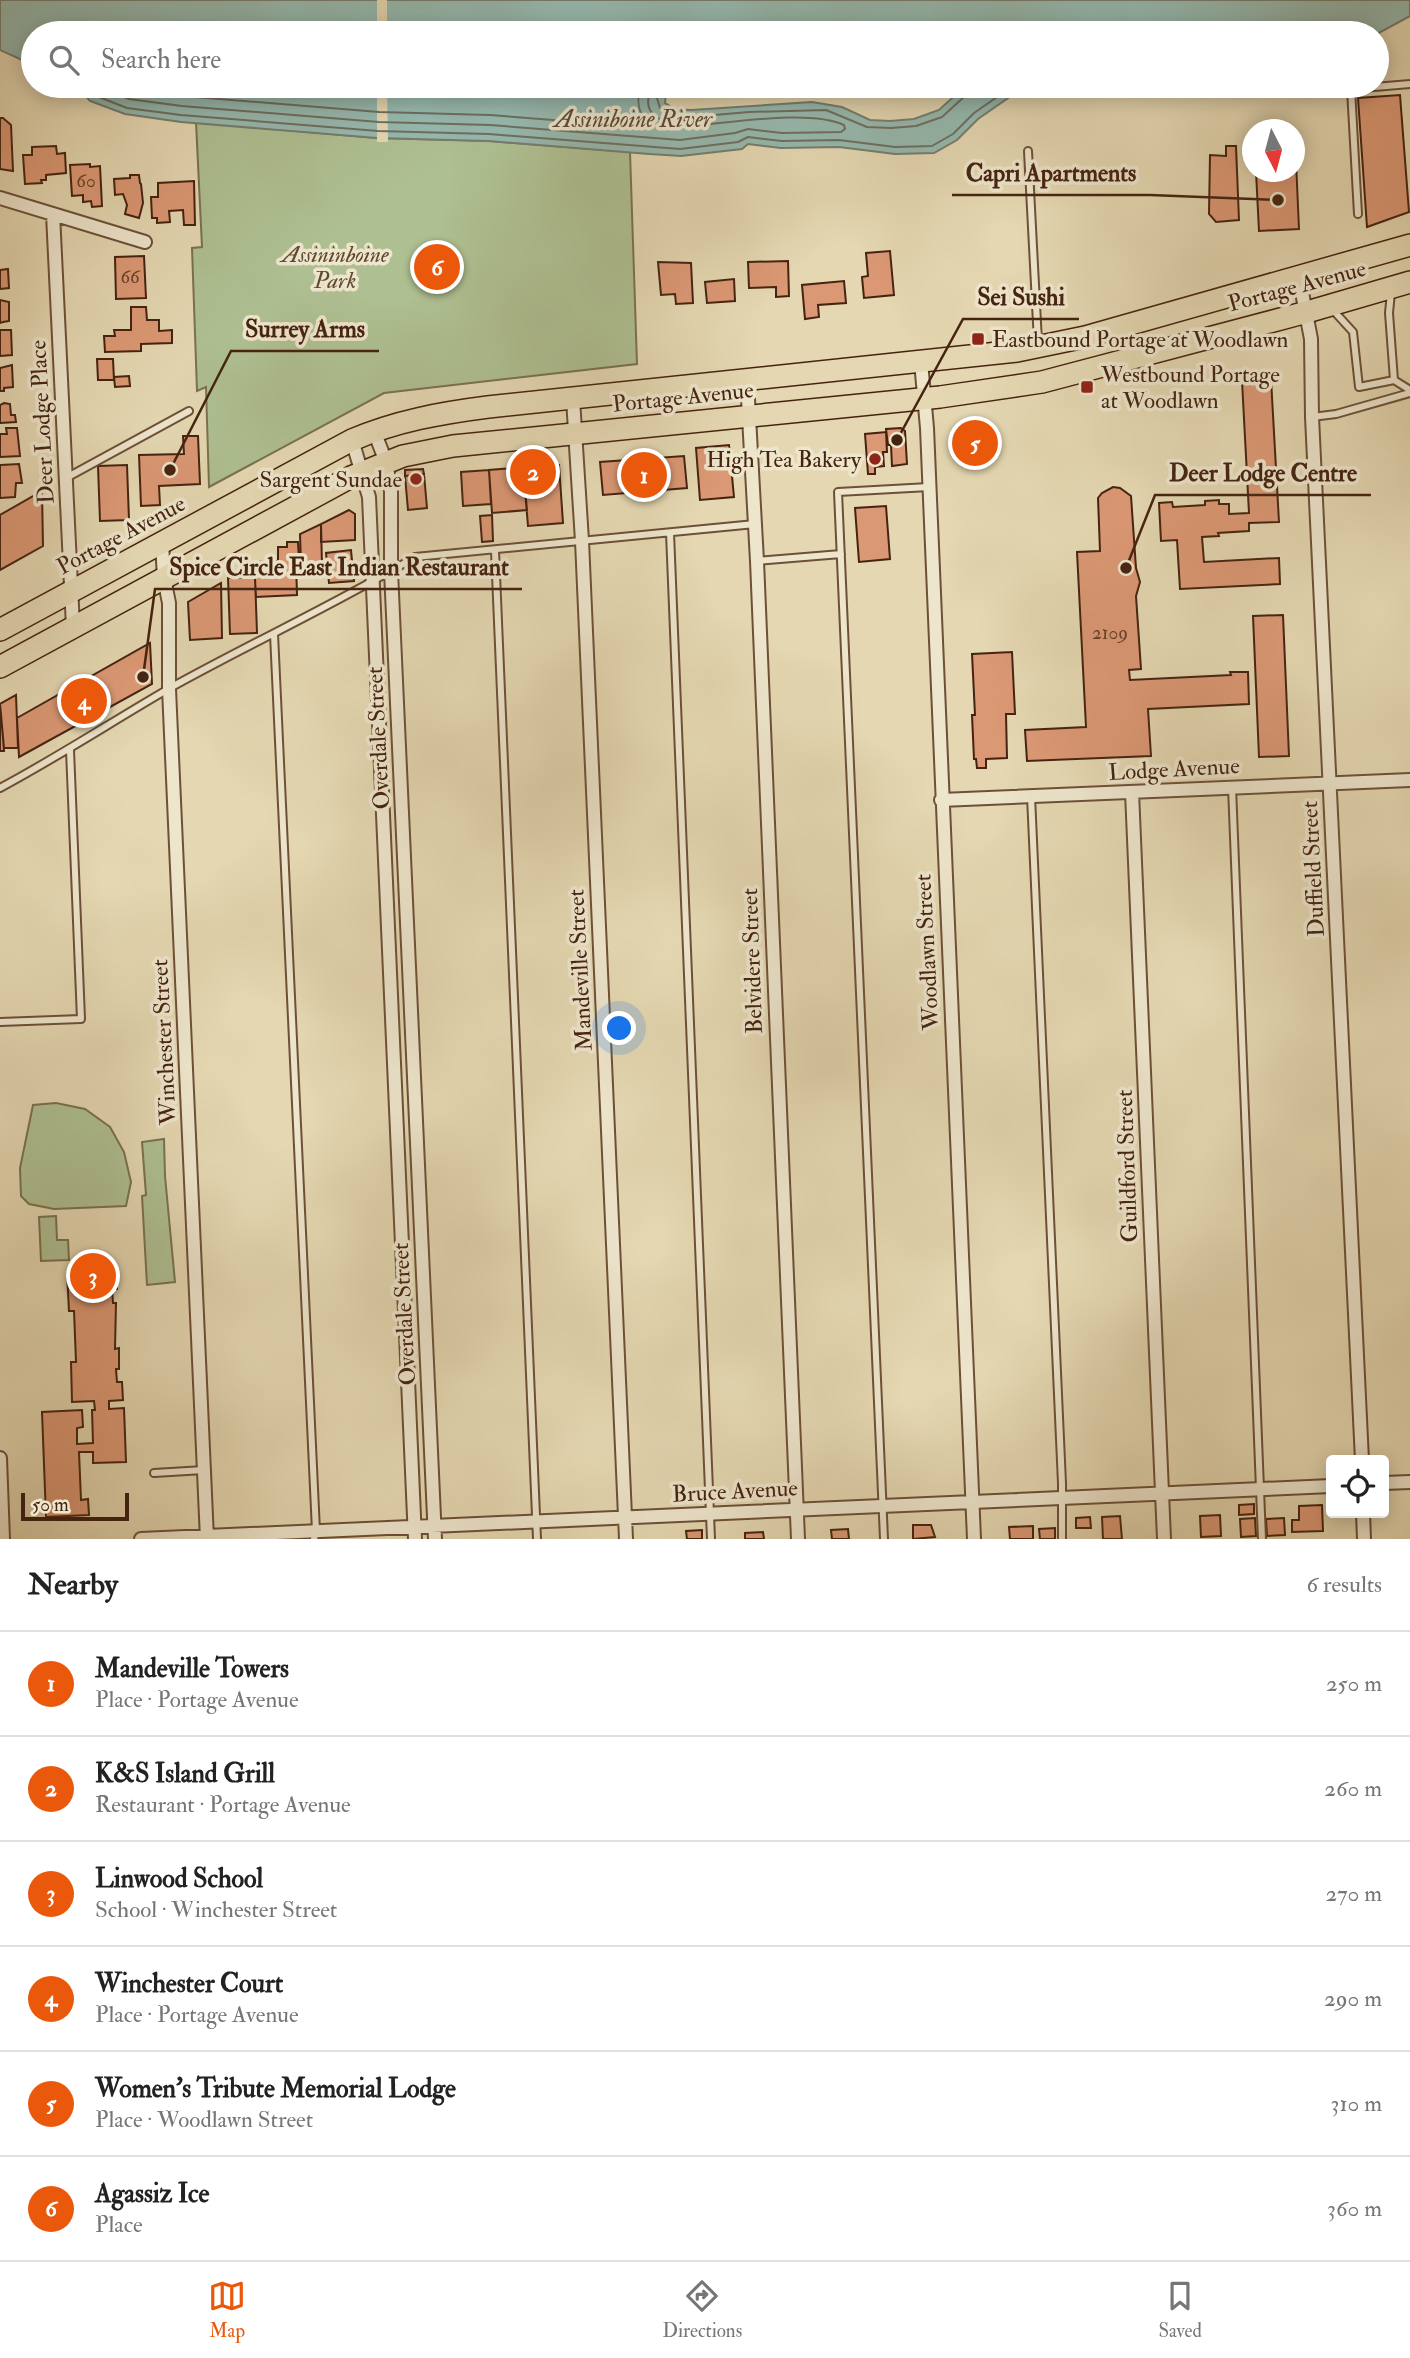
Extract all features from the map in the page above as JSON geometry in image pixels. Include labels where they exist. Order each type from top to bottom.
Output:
[{"type":"highway","name":"Portage Avenue","points":[[0,630],[352,440],[374,431],[446,412],[1038,348],[1410,246]]},
{"type":"highway","name":"Portage Avenue","points":[[0,667],[363,471],[403,456],[453,446],[924,398],[1042,382],[1401,285]]},
{"type":"street","points":[[0,198],[145,242]]},
{"type":"street","name":"Deer Lodge Place","points":[[53,214],[73,627]]},
{"type":"street","name":"Duffield Street","points":[[1299,277],[1311,339],[1312,417],[1362,1455]]},
{"type":"street","name":"Woodlawn Street","points":[[921,362],[929,487],[974,1539]]},
{"type":"street","name":"Belvidere Street","points":[[747,381],[757,561],[797,1539]]},
{"type":"street","name":"Mandeville Street","points":[[573,399],[582,541],[626,1539]]},
{"type":"street","name":"Overdale Street","points":[[374,431],[386,462],[391,491],[391,571],[434,1532]]},
{"type":"street","name":"Overdale Street","points":[[352,440],[369,497],[415,1533]]},
{"type":"street","name":"Winchester Street","points":[[162,543],[169,603],[169,689],[207,1537]]},
{"type":"street","name":"Lodge Avenue","points":[[941,800],[1410,779]]},
{"type":"street","name":"Guildford Street","points":[[1132,792],[1164,1539]]},
{"type":"street","points":[[393,1046],[412,1045]]},
{"type":"street","points":[[0,1458],[4,1539]]},
{"type":"street","points":[[1389,1483],[1410,1482]]},
{"type":"street","name":"Bruce Avenue","points":[[141,1539],[415,1533],[536,1521],[1326,1486]]},
{"type":"street","points":[[1363,1518],[1364,1539]]},
{"type":"lane","points":[[1389,86],[1410,84]]},
{"type":"lane","points":[[1352,98],[1359,214]]},
{"type":"lane","points":[[1028,151],[1038,348]]},
{"type":"lane","points":[[1394,380],[1389,313],[1401,285]]},
{"type":"lane","points":[[1328,306],[1353,332],[1359,387],[1394,380],[1410,392]]},
{"type":"lane","points":[[1312,417],[1336,414],[1410,392]]},
{"type":"lane","points":[[66,478],[189,411]]},
{"type":"lane","points":[[884,1539],[838,492],[929,487]]},
{"type":"lane","points":[[0,788],[70,750],[169,689],[415,557],[755,524]]},
{"type":"lane","points":[[670,533],[711,1539]]},
{"type":"lane","points":[[495,551],[537,1539]]},
{"type":"lane","points":[[757,561],[841,554]]},
{"type":"lane","points":[[274,634],[315,1535]]},
{"type":"lane","points":[[0,1022],[80,1019],[70,750]]},
{"type":"lane","points":[[1232,787],[1262,1539]]},
{"type":"lane","points":[[1031,796],[1062,1539]]},
{"type":"lane","points":[[153,1473],[204,1470]]},
{"type":"green space","name":"Assininboine Park","points":[[196,122],[377,138],[489,141],[630,152],[637,364],[384,393],[209,487],[206,387],[197,391],[192,248],[202,247]]},
{"type":"green space","points":[[56,1103],[85,1109],[110,1127],[124,1152],[131,1182],[126,1206],[54,1209],[29,1204],[21,1196],[20,1168],[33,1105]]},
{"type":"green space","points":[[164,1139],[175,1282],[147,1285],[142,1196],[146,1195],[142,1142]]},
{"type":"green space","points":[[56,1216],[57,1240],[68,1240],[69,1260],[41,1261],[39,1217]]},
{"type":"water","points":[[0,0],[1410,0],[1410,16],[1389,27],[1389,21],[21,21],[21,60],[0,50]]},
{"type":"water","name":"Assiniboine River","points":[[87,98],[666,98],[665,103],[675,109],[691,110],[812,102],[842,107],[870,120],[890,121],[914,119],[939,110],[952,98],[1008,98],[978,119],[957,140],[934,153],[895,154],[839,147],[781,148],[748,144],[742,149],[681,156],[489,141],[377,138],[181,122],[125,114]]},
{"type":"pier","points":[[377,0],[387,0],[387,21],[377,21]]},
{"type":"pier","points":[[377,98],[387,98],[388,142],[377,142]]},
{"type":"building","points":[[1400,95],[1409,212],[1367,227],[1358,98],[1389,98],[1389,96]]},
{"type":"building","points":[[0,118],[11,125],[13,171],[0,169]]},
{"type":"building","points":[[56,146],[57,154],[65,153],[66,173],[46,175],[46,180],[41,180],[42,183],[25,184],[23,155],[32,155],[32,147]]},
{"type":"building","points":[[1226,146],[1236,146],[1239,220],[1216,222],[1209,214],[1210,155],[1226,156]]},
{"type":"building","points":[[90,164],[90,167],[100,166],[102,206],[92,207],[91,201],[83,202],[83,195],[72,196],[70,165]]},
{"type":"building","points":[[130,175],[139,175],[141,184],[143,203],[139,218],[125,214],[127,205],[123,194],[115,195],[114,179],[130,178]]},
{"type":"building","points":[[194,181],[195,225],[184,225],[183,210],[169,211],[170,222],[157,223],[157,218],[152,218],[151,197],[158,197],[158,183]]},
{"type":"building","points":[[1257,182],[1297,182],[1299,229],[1259,231]]},
{"type":"building","points":[[890,251],[894,295],[864,298],[862,277],[868,276],[866,253]]},
{"type":"building","points":[[144,256],[146,298],[116,299],[115,257]]},
{"type":"building","points":[[788,261],[789,296],[776,297],[776,287],[749,288],[748,262]]},
{"type":"building","points":[[658,262],[691,263],[693,303],[676,304],[675,294],[661,295]]},
{"type":"building","points":[[8,269],[9,288],[0,289],[0,270]]},
{"type":"building","points":[[734,279],[735,301],[707,303],[705,282]]},
{"type":"building","points":[[844,281],[846,303],[818,305],[819,317],[805,319],[802,285]]},
{"type":"building","points":[[0,300],[9,302],[9,321],[0,323]]},
{"type":"building","points":[[131,307],[146,307],[147,320],[159,320],[159,331],[172,330],[172,343],[141,344],[141,351],[105,352],[104,336],[115,336],[114,330],[131,330]]},
{"type":"building","points":[[0,330],[11,330],[12,355],[0,356]]},
{"type":"building","points":[[97,359],[113,359],[114,380],[98,380]]},
{"type":"building","points":[[12,365],[13,387],[0,391],[0,368]]},
{"type":"building","points":[[129,376],[130,386],[115,387],[114,377]]},
{"type":"building","points":[[1271,379],[1279,522],[1249,523],[1249,531],[1202,537],[1204,562],[1279,558],[1280,584],[1180,589],[1177,540],[1161,541],[1159,503],[1172,502],[1173,507],[1205,505],[1205,501],[1219,500],[1219,504],[1229,504],[1229,514],[1249,513],[1242,381]]},
{"type":"building","points":[[10,404],[11,415],[15,415],[16,422],[0,423],[0,405]]},
{"type":"building","points":[[6,428],[17,428],[20,456],[0,457],[0,434],[7,434]]},
{"type":"building","points":[[901,428],[905,431],[907,464],[892,466],[891,445],[888,445],[886,429]]},
{"type":"building","name":"High Tea Bakery","points":[[886,432],[887,452],[883,452],[884,466],[875,467],[875,474],[868,474],[865,434]]},
{"type":"building","points":[[991,432],[993,456],[960,459],[957,437]]},
{"type":"building","points":[[183,436],[198,436],[200,484],[159,486],[160,505],[141,506],[139,455],[184,454]]},
{"type":"building","points":[[729,445],[734,497],[700,500],[696,448]]},
{"type":"building","points":[[684,456],[687,488],[603,495],[600,462]]},
{"type":"building","points":[[19,464],[22,483],[16,483],[15,497],[0,498],[0,465]]},
{"type":"building","points":[[127,465],[129,520],[100,521],[98,466]]},
{"type":"building","points":[[559,465],[563,523],[528,526],[523,467]]},
{"type":"building","points":[[523,467],[527,510],[492,513],[489,470]]},
{"type":"building","points":[[423,469],[424,474],[405,476],[405,470]]},
{"type":"building","points":[[489,470],[491,504],[463,506],[461,472]]},
{"type":"building","points":[[424,474],[427,508],[408,510],[405,476]]},
{"type":"building","points":[[1113,487],[1120,488],[1131,496],[1136,568],[1140,582],[1136,596],[1141,669],[1129,670],[1130,680],[1248,672],[1249,704],[1148,709],[1151,756],[1027,761],[1025,730],[1086,727],[1077,552],[1100,551],[1098,498]]},
{"type":"building","points":[[42,491],[43,546],[0,570],[0,515]]},
{"type":"building","points":[[886,506],[890,559],[859,562],[855,508]]},
{"type":"building","points":[[349,510],[355,514],[355,540],[321,542],[321,524]]},
{"type":"building","points":[[492,515],[493,541],[482,542],[480,516]]},
{"type":"building","points":[[321,524],[322,565],[301,566],[300,534]]},
{"type":"building","points":[[287,542],[298,542],[297,595],[256,597],[254,562],[278,561],[278,547],[287,547]]},
{"type":"building","points":[[351,550],[354,581],[329,583],[326,553]]},
{"type":"building","points":[[255,577],[257,633],[230,634],[228,578]]},
{"type":"building","points":[[221,583],[222,638],[190,640],[188,602]]},
{"type":"building","points":[[1283,615],[1289,756],[1259,757],[1253,616]]},
{"type":"building","points":[[150,643],[152,684],[19,757],[17,718]]},
{"type":"building","points":[[1012,652],[1015,714],[1006,714],[1007,758],[986,759],[986,768],[977,768],[974,759],[972,715],[975,715],[972,654]]},
{"type":"building","points":[[16,695],[18,748],[4,748],[0,704]]},
{"type":"building","points":[[0,706],[1,714],[4,751],[0,751]]},
{"type":"building","points":[[116,1271],[117,1289],[112,1289],[113,1303],[116,1303],[115,1349],[119,1348],[119,1369],[116,1369],[117,1382],[122,1382],[123,1400],[109,1401],[109,1409],[124,1408],[126,1462],[93,1463],[93,1452],[79,1452],[81,1500],[88,1499],[89,1515],[46,1517],[42,1412],[82,1410],[83,1427],[77,1428],[77,1444],[93,1443],[94,1401],[72,1402],[71,1362],[76,1362],[74,1311],[69,1311],[67,1273]]},
{"type":"building","points":[[1254,1504],[1254,1514],[1239,1515],[1239,1505]]},
{"type":"building","points":[[1322,1505],[1323,1531],[1292,1532],[1292,1520],[1299,1520],[1299,1506]]},
{"type":"building","points":[[1220,1515],[1221,1536],[1201,1537],[1200,1516]]},
{"type":"building","points":[[1120,1516],[1122,1539],[1103,1539],[1102,1517]]},
{"type":"building","points":[[1090,1517],[1091,1528],[1076,1528],[1076,1518]]},
{"type":"building","points":[[1255,1518],[1256,1536],[1241,1537],[1240,1519]]},
{"type":"building","points":[[1284,1518],[1285,1535],[1267,1536],[1266,1519]]},
{"type":"building","points":[[913,1525],[931,1525],[935,1537],[913,1539]]},
{"type":"building","points":[[1033,1526],[1033,1539],[1010,1539],[1009,1527]]},
{"type":"building","points":[[1055,1528],[1055,1539],[1040,1539],[1039,1529]]},
{"type":"building","points":[[848,1529],[849,1539],[832,1539],[831,1530]]},
{"type":"building","points":[[702,1530],[702,1539],[687,1539],[686,1531]]},
{"type":"building","points":[[763,1532],[764,1539],[745,1539],[745,1533]]},
{"type":"place","name":"Capri Apartments","points":[[1278,200]]},
{"type":"place","name":"Agassiz Ice","points":[[437,267]]},
{"type":"place","name":"Eastbound Portage at Woodlawn","points":[[978,339]]},
{"type":"place","name":"Westbound Portage at Woodlawn","points":[[1087,387]]},
{"type":"place","name":"Sei Sushi","points":[[897,440]]},
{"type":"place","name":"Women's Tribute Memorial Lodge","points":[[975,443]]},
{"type":"place","name":"High Tea Bakery","points":[[875,459]]},
{"type":"place","name":"Surrey Arms","points":[[170,470]]},
{"type":"place","name":"K&S Island Grill","points":[[533,472]]},
{"type":"place","name":"Mandeville Towers","points":[[644,475]]},
{"type":"place","name":"Sargent Sundae","points":[[416,479]]},
{"type":"place","name":"Deer Lodge Centre","points":[[1126,568]]},
{"type":"place","name":"Spice Circle East Indian Restaurant","points":[[143,677]]},
{"type":"place","name":"Winchester Court","points":[[84,701]]},
{"type":"place","name":"Linwood School","points":[[93,1276]]}]
